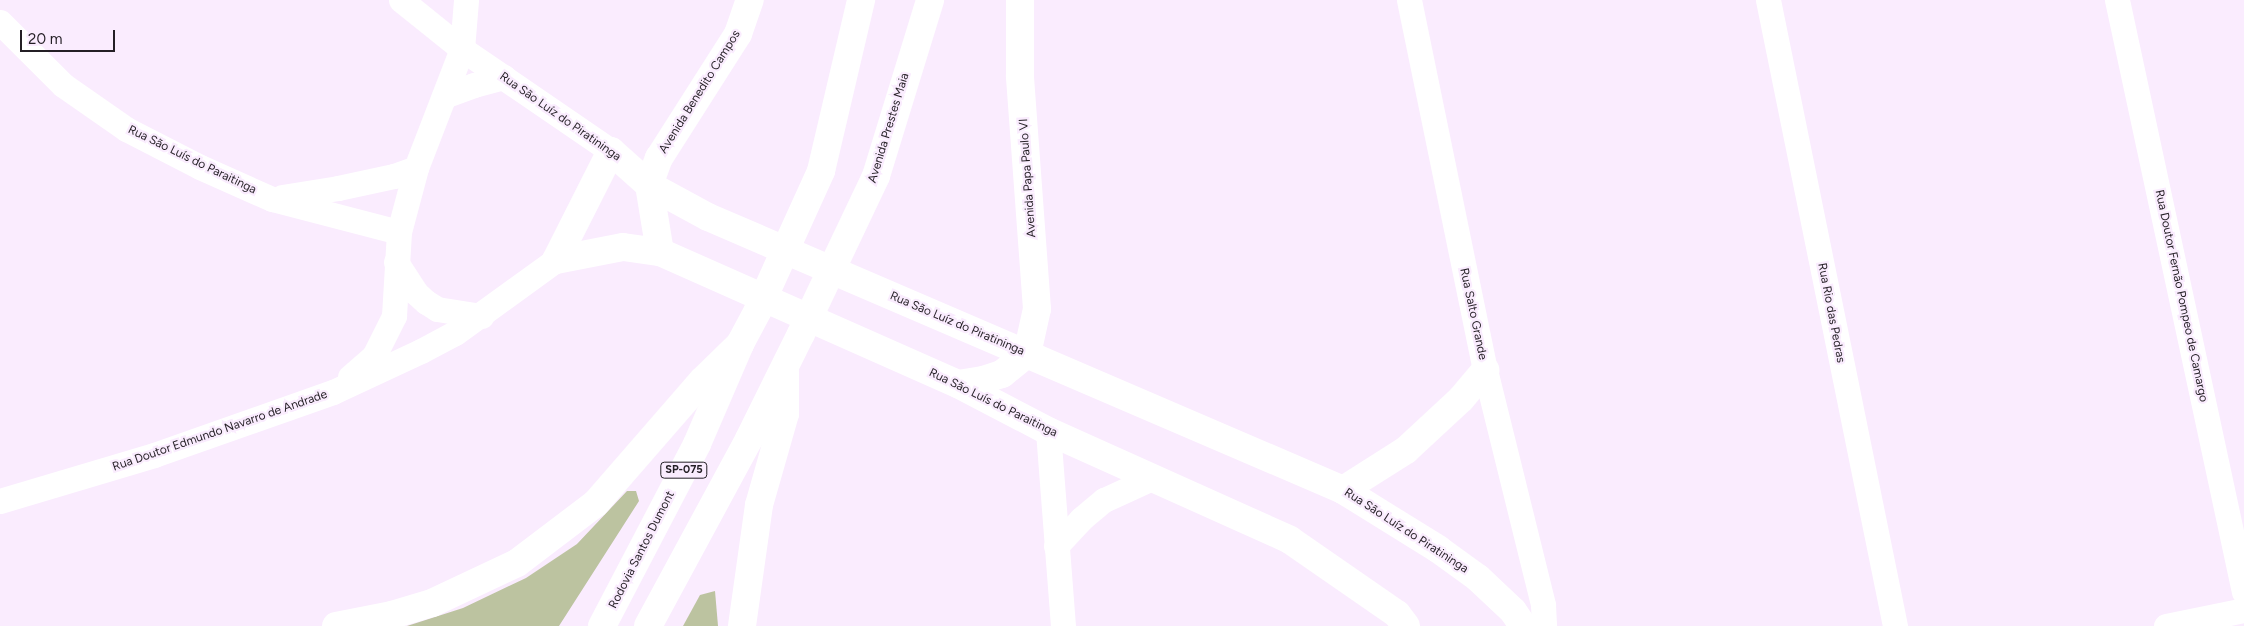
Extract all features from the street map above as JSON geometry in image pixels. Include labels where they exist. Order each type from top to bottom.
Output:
[{"type":"main road","name":"Avenida Benedito Campos","points":[[649,184],[659,158],[738,34],[750,0]]},
{"type":"main road","name":"Rodovia Santos Dumont","points":[[602,626],[697,444],[740,344],[758,310],[821,171],[861,0]]},
{"type":"main road","name":"Avenida Papa Paulo VI","points":[[1020,0],[1020,76],[1037,309],[1028,354]]},
{"type":"main road","name":"Avenida Prestes Maia","points":[[785,366],[876,176],[930,1]]},
{"type":"main road","name":"Rua São Luíz do Piratininga","points":[[611,151],[649,184],[708,217],[1343,490],[1438,549],[1478,578],[1513,611],[1523,626]]},
{"type":"main road","points":[[556,260],[611,151]]},
{"type":"main road","points":[[649,184],[660,252]]},
{"type":"main road","name":"Rua São Luís do Paraitinga","points":[[556,260],[623,247],[660,252],[958,384],[1048,431],[1290,540],[1397,614],[1406,626]]},
{"type":"main road","points":[[336,626],[392,615],[432,603],[517,564],[596,502],[702,381],[740,344]]},
{"type":"main road","points":[[958,384],[984,380],[1002,374],[1028,354]]},
{"type":"main road","points":[[742,626],[759,505],[785,414],[785,366]]},
{"type":"main road","name":"SP-075","points":[[648,626],[785,366]]},
{"type":"main road","points":[[1343,490],[1414,444],[1461,399],[1485,370]]},
{"type":"street","name":"Rua São Luíz do Piratininga","points":[[401,0],[462,49],[611,151]]},
{"type":"street","points":[[333,392],[374,356],[394,316],[399,232],[416,168],[462,49],[466,0]]},
{"type":"street","name":"Rua Salto Grande","points":[[1409,0],[1485,370],[1543,605],[1544,626]]},
{"type":"street","name":"Rua Rio das Pedras","points":[[1768,0],[1895,626]]},
{"type":"street","name":"Rua Doutor Fernão Pompeo de Camargo","points":[[2117,0],[2244,592]]},
{"type":"street","name":"Rua São Luís do Paraitinga","points":[[0,22],[63,85],[126,129],[200,167],[272,199],[399,232]]},
{"type":"street","points":[[444,96],[504,77]]},
{"type":"street","name":"Rua São Luís do Paraitinga","points":[[272,199],[394,176],[416,168]]},
{"type":"street","name":"Rua Doutor Edmundo Navarro de Andrade","points":[[0,501],[154,455],[333,392],[421,352],[480,316],[556,260]]},
{"type":"street","points":[[396,262],[416,293],[426,302],[437,309],[480,316]]},
{"type":"street","points":[[1048,431],[1063,626]]},
{"type":"street","points":[[1056,546],[1081,519],[1104,500],[1152,478]]},
{"type":"street","points":[[2166,626],[2244,610]]},
{"type":"green space","points":[[627,491],[636,491],[639,501],[559,626],[407,626],[463,608],[526,578],[577,544]]},
{"type":"green space","points":[[715,591],[718,626],[683,626],[700,595]]}]
